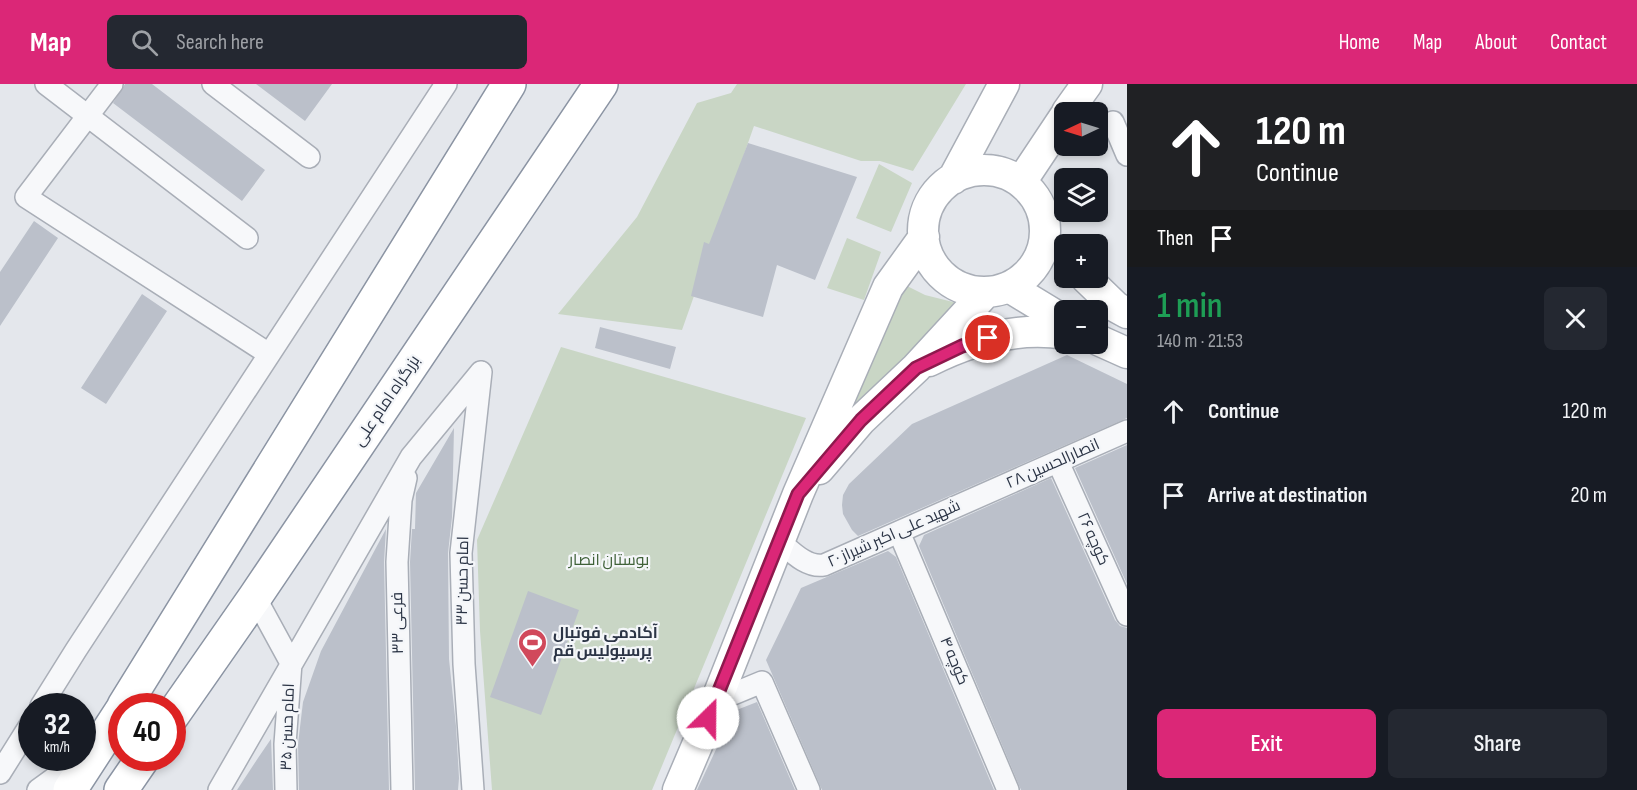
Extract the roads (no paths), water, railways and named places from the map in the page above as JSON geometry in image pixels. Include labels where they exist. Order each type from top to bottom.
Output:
[{"type":"highway","points":[[132,693],[509,84]]},
{"type":"highway","name":"بزرگراه امام علی","points":[[186,696],[601,84]]},
{"type":"highway","points":[[96,743],[108,728]]},
{"type":"highway","points":[[69,790],[79,771]]},
{"type":"highway","points":[[121,790],[134,771]]},
{"type":"street","points":[[46,84],[247,238]]},
{"type":"street","points":[[112,84],[26,197],[269,354]]},
{"type":"street","points":[[213,84],[309,157]]},
{"type":"street","points":[[49,693],[446,84]]},
{"type":"street","points":[[1004,84],[953,178],[933,197],[924,223],[924,237],[931,262],[949,281],[973,291],[998,290],[1054,316]]},
{"type":"street","points":[[1074,102],[1087,84]]},
{"type":"street","points":[[1113,122],[1127,155]]},
{"type":"street","points":[[1021,182],[1054,132]]},
{"type":"street","points":[[798,494],[861,420],[998,290],[1029,273],[1041,254],[1045,231],[1044,217],[1039,203],[1021,182],[999,171],[987,170],[975,170],[953,178]]},
{"type":"street","points":[[1045,231],[1054,241]]},
{"type":"street","points":[[678,790],[798,494],[888,287],[924,237]]},
{"type":"street","points":[[1096,288],[1116,307],[1127,313]]},
{"type":"street","points":[[916,368],[962,346],[988,338],[1028,332],[1054,333]]},
{"type":"street","points":[[1108,344],[1127,353]]},
{"type":"street","name":"امام حسن ۳۳","points":[[411,457],[481,372],[461,554],[464,664],[473,790]]},
{"type":"street","name":"انصارالحسین ۲۸","points":[[979,496],[1127,431]]},
{"type":"street","points":[[219,790],[411,457]]},
{"type":"street","name":"فرعی ۳۳","points":[[402,790],[397,562],[401,500],[411,457]]},
{"type":"street","name":"کوچه ۲۶","points":[[1058,462],[1127,615]]},
{"type":"street","name":"شهید علی اکبر شیراز ۲۰","points":[[779,541],[815,567],[824,565],[979,496]]},
{"type":"street","name":"کوچه ۴","points":[[899,532],[1008,790]]},
{"type":"street","points":[[255,597],[291,663]]},
{"type":"street","name":"امام حسن ۳۵","points":[[286,790],[285,744],[291,663]]},
{"type":"street","points":[[716,701],[762,682],[809,790]]},
{"type":"street","points":[[0,773],[18,744]]},
{"type":"street","points":[[38,790],[64,771]]},
{"type":"place","name":"آکادمی فوتبال پرسپولیس قم","points":[[532,668]]},
{"type":"park label","name":"بوستان انصار","points":[[609,560]]}]
